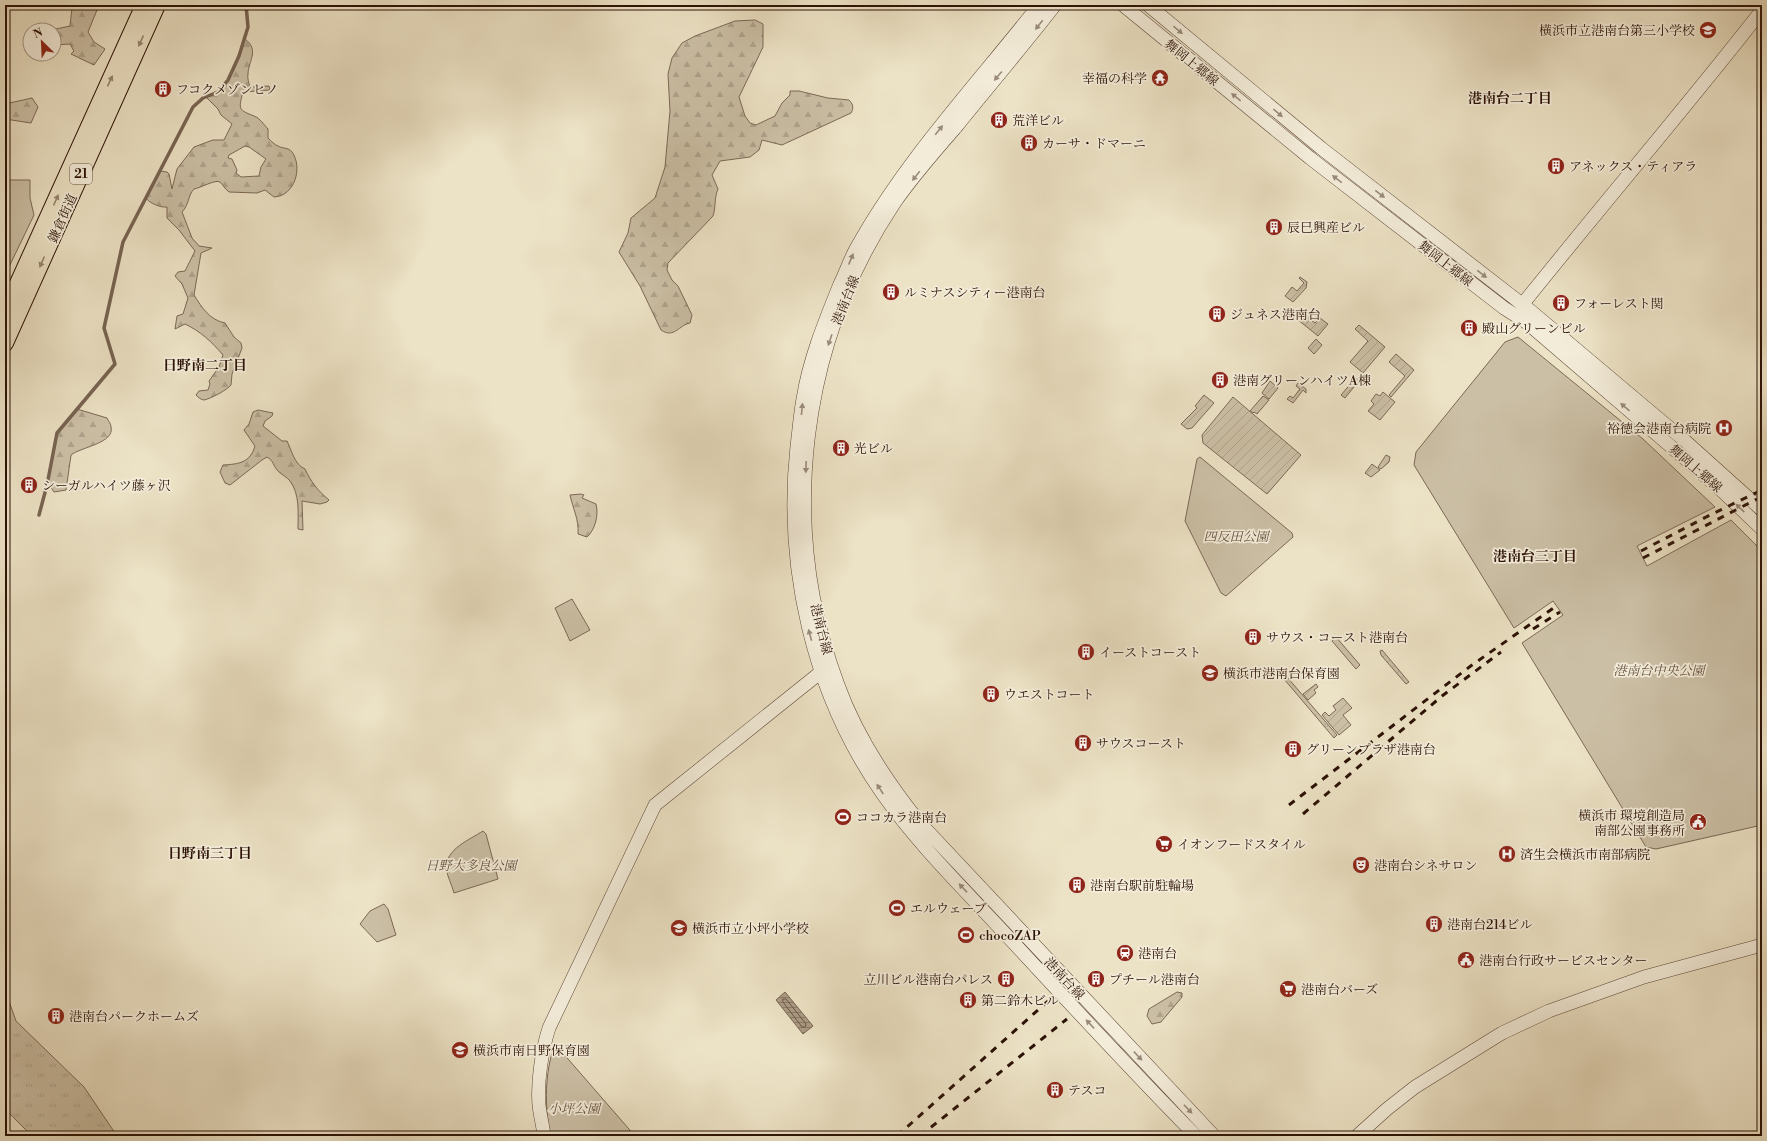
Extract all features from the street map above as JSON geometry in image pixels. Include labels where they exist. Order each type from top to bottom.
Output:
[{"type":"main road","name":"鎌倉街道","points":[[5,312],[144,5]]},
{"type":"main road","name":"鎌倉街道","points":[[5,343],[156,5]]},
{"type":"street","name":"港南台線","points":[[1039,5],[887,196],[855,251],[833,302],[816,346],[803,398],[795,468],[794,523],[799,578],[809,632],[821,672],[859,755],[881,791],[921,842],[1196,1136]]},
{"type":"street","name":"港南台線","points":[[1055,5],[895,202],[854,275],[840,309],[824,357],[814,394],[808,432],[805,532],[812,586],[820,626],[838,687],[880,768],[900,799],[920,823],[1214,1136]]},
{"type":"street","name":"舞岡上郷線","points":[[1123,5],[1310,158],[1504,308],[1526,322],[1718,487],[1762,529]]},
{"type":"street","name":"舞岡上郷線","points":[[1148,5],[1321,148],[1589,360],[1684,440],[1762,510]]},
{"type":"street","points":[[1522,306],[1762,10]]},
{"type":"street","points":[[544,1136],[539,1105],[545,1039],[655,805],[821,672]]},
{"type":"street","points":[[1357,1136],[1387,1109],[1415,1087],[1502,1033],[1548,1011],[1644,976],[1762,945]]},
{"type":"green space","points":[[69,5],[99,5],[88,32],[94,42],[105,49],[94,65],[71,54],[74,51],[70,44],[62,44],[62,28],[70,26],[72,8]]},
{"type":"green space","points":[[755,20],[763,24],[763,47],[739,97],[745,116],[750,123],[756,125],[775,116],[782,103],[790,95],[790,91],[799,91],[828,98],[849,100],[853,109],[851,113],[782,145],[762,140],[759,150],[750,157],[720,161],[712,175],[718,189],[713,216],[668,263],[667,270],[672,280],[678,286],[692,315],[690,323],[669,333],[661,330],[640,286],[619,252],[628,233],[631,218],[655,198],[665,167],[670,111],[668,74],[672,58],[682,43],[695,36],[735,21]]},
{"type":"green space","points":[[245,39],[252,47],[253,52],[248,70],[250,87],[269,86],[270,90],[243,92],[240,106],[243,111],[256,117],[262,122],[268,129],[268,138],[273,143],[280,147],[289,149],[292,152],[297,165],[297,173],[292,186],[287,192],[274,197],[265,190],[257,193],[229,192],[218,181],[194,189],[182,212],[192,238],[199,246],[212,248],[201,253],[194,295],[203,309],[215,319],[225,323],[234,337],[241,343],[242,348],[232,374],[231,385],[218,394],[204,400],[196,395],[199,391],[208,390],[210,384],[209,381],[219,367],[223,355],[206,337],[185,324],[175,329],[177,316],[183,314],[188,298],[182,284],[175,276],[178,272],[185,271],[195,251],[179,230],[167,218],[167,207],[155,205],[146,198],[160,171],[167,172],[169,174],[172,189],[177,169],[194,147],[213,140],[224,140],[232,124],[221,115],[218,109],[206,97],[218,92],[228,80]],"holes":[[[245,146],[249,147],[266,159],[261,167],[259,176],[241,177],[236,173],[237,170],[232,159],[228,158],[229,155]]]},
{"type":"green space","points":[[32,98],[38,107],[31,123],[5,119],[5,104]]},
{"type":"green space","points":[[5,180],[30,180],[30,198],[34,215],[8,269],[5,268]]},
{"type":"green space","points":[[1300,277],[1307,282],[1306,288],[1293,302],[1285,296],[1292,287],[1297,291],[1304,283],[1299,278]]},
{"type":"green space","points":[[1302,313],[1315,323],[1320,318],[1328,324],[1318,336],[1297,319]]},
{"type":"green space","points":[[1359,325],[1385,347],[1363,373],[1350,362],[1368,341],[1355,329]]},
{"type":"green space","name":"港南台中央公園","points":[[1518,337],[1643,439],[1715,507],[1637,546],[1647,566],[1731,520],[1762,551],[1762,825],[1656,849],[1646,847],[1522,643],[1563,615],[1553,601],[1514,628],[1414,465],[1416,452],[1505,342]]},
{"type":"green space","points":[[1316,339],[1322,345],[1314,354],[1308,348]]},
{"type":"green space","points":[[1396,354],[1414,370],[1391,397],[1389,395],[1405,376],[1389,362]]},
{"type":"green space","points":[[1361,374],[1363,376],[1345,398],[1341,395],[1353,381],[1354,382]]},
{"type":"green space","points":[[1270,381],[1278,388],[1269,399],[1262,393]]},
{"type":"green space","points":[[1298,383],[1306,389],[1306,393],[1303,390],[1293,403],[1287,399],[1290,396],[1293,398],[1300,389],[1296,386]]},
{"type":"green space","points":[[1383,392],[1395,402],[1380,420],[1368,411],[1374,404],[1371,401],[1376,394],[1380,396]]},
{"type":"green space","points":[[1204,395],[1214,403],[1192,428],[1187,429],[1181,424],[1197,408],[1195,406]]},
{"type":"green space","points":[[1263,396],[1269,400],[1257,414],[1250,411]]},
{"type":"green space","points":[[1233,397],[1301,455],[1267,494],[1203,443],[1202,435]]},
{"type":"green space","points":[[77,409],[107,418],[111,426],[111,432],[103,441],[71,455],[66,490],[54,492],[50,486],[47,485],[57,433]]},
{"type":"green space","points":[[258,410],[273,413],[272,416],[265,421],[263,426],[282,441],[287,441],[298,464],[305,469],[318,490],[329,500],[320,504],[302,501],[303,530],[298,529],[298,504],[293,486],[267,457],[230,485],[225,483],[220,472],[223,465],[243,462],[253,452],[255,446],[244,430],[249,424],[253,412]]},
{"type":"green space","points":[[1386,455],[1390,457],[1389,462],[1381,469],[1378,467]]},
{"type":"green space","name":"四反田公園","points":[[1200,457],[1292,533],[1293,537],[1226,596],[1221,593],[1185,521],[1197,459]]},
{"type":"green space","points":[[1372,464],[1380,470],[1371,477],[1365,473]]},
{"type":"green space","points":[[570,495],[584,495],[582,498],[596,504],[597,508],[597,517],[594,526],[587,537],[578,534],[577,519]]},
{"type":"green space","points":[[572,599],[590,630],[570,641],[555,608]]},
{"type":"green space","points":[[1336,637],[1360,665],[1356,669],[1332,641]]},
{"type":"green space","points":[[1382,650],[1409,682],[1406,684],[1381,655],[1380,651]]},
{"type":"green space","points":[[1287,677],[1337,735],[1334,738],[1284,679]]},
{"type":"green space","points":[[1316,684],[1318,687],[1314,690],[1316,693],[1308,700],[1303,694]]},
{"type":"green space","points":[[1343,698],[1352,708],[1343,715],[1351,725],[1339,735],[1322,715],[1325,712],[1329,716],[1336,710],[1333,706]]},
{"type":"green space","name":"日野大多良公園","points":[[483,831],[486,834],[498,879],[454,893],[446,868],[447,861],[454,850]]},
{"type":"green space","points":[[384,904],[388,909],[396,935],[377,942],[360,924],[370,911]]},
{"type":"green space","points":[[5,990],[16,1021],[84,1087],[117,1136],[32,1136],[5,1109]]},
{"type":"green space","points":[[1177,992],[1182,993],[1182,997],[1161,1022],[1152,1024],[1147,1016],[1149,1009]]},
{"type":"green space","name":"小坪公園","points":[[555,1044],[635,1136],[550,1136],[546,1090],[551,1055]]},
{"type":"water","points":[[785,992],[813,1026],[803,1034],[776,1000]]},
{"type":"waterway","points":[[39,515],[47,485],[57,433],[115,364],[104,328],[123,242],[193,107],[203,98],[218,92],[228,80],[239,56],[248,27],[246,5]]},
{"type":"railway","points":[[1641,551],[1762,490]]},
{"type":"railway","points":[[1643,558],[1757,499]]},
{"type":"railway","points":[[1289,805],[1472,665],[1555,607]]},
{"type":"railway","points":[[1533,629],[1560,612]]},
{"type":"railway","points":[[1303,814],[1442,696],[1501,652]]},
{"type":"railway","points":[[897,1136],[1048,1001]]},
{"type":"railway","points":[[920,1136],[1067,1019]]},
{"type":"place","name":"横浜市立港南台第三小学校","points":[[1708,30]]},
{"type":"place","name":"幸福の科学","points":[[1160,78]]},
{"type":"place","name":"フコクメゾンヒノ","points":[[163,89]]},
{"type":"place","name":"荒洋ビル","points":[[999,120]]},
{"type":"place","name":"カーサ・ドマーニ","points":[[1029,143]]},
{"type":"place","name":"アネックス・ティアラ","points":[[1556,166]]},
{"type":"place","name":"辰巳興産ビル","points":[[1274,227]]},
{"type":"place","name":"ルミナスシティー港南台","points":[[891,292]]},
{"type":"place","name":"フォーレスト関","points":[[1561,303]]},
{"type":"place","name":"ジュネス港南台","points":[[1217,314]]},
{"type":"place","name":"殿山グリーンビル","points":[[1469,328]]},
{"type":"place","name":"港南グリーンハイツA棟","points":[[1220,380]]},
{"type":"place","name":"裕徳会港南台病院","points":[[1724,428]]},
{"type":"place","name":"光ビル","points":[[841,448]]},
{"type":"place","name":"シーガルハイツ藤ヶ沢","points":[[29,485]]},
{"type":"place","name":"サウス・コースト港南台","points":[[1253,637]]},
{"type":"place","name":"イーストコースト","points":[[1086,652]]},
{"type":"place","name":"横浜市港南台保育園","points":[[1210,673]]},
{"type":"place","name":"ウエストコート","points":[[991,694]]},
{"type":"place","name":"サウスコースト","points":[[1083,743]]},
{"type":"place","name":"グリーンプラザ港南台","points":[[1293,749]]},
{"type":"place","name":"ココカラ港南台","points":[[843,817]]},
{"type":"place","name":"横浜市 環境創造局 南部公園事務所","points":[[1698,822]]},
{"type":"place","name":"イオンフードスタイル","points":[[1164,844]]},
{"type":"place","name":"済生会横浜市南部病院","points":[[1507,854]]},
{"type":"place","name":"港南台シネサロン","points":[[1361,865]]},
{"type":"place","name":"港南台駅前駐輪場","points":[[1077,885]]},
{"type":"place","name":"エルウェーブ","points":[[897,908]]},
{"type":"place","name":"港南台214ビル","points":[[1434,924]]},
{"type":"place","name":"横浜市立小坪小学校","points":[[679,928]]},
{"type":"place","name":"chocoZAP","points":[[966,935]]},
{"type":"place","name":"港南台","points":[[1125,953]]},
{"type":"place","name":"港南台行政サービスセンター","points":[[1466,960]]},
{"type":"place","name":"立川ビル港南台パレス","points":[[1006,979]]},
{"type":"place","name":"プチール港南台","points":[[1096,979]]},
{"type":"place","name":"港南台バーズ","points":[[1288,989]]},
{"type":"place","name":"第二鈴木ビル","points":[[968,1000]]},
{"type":"place","name":"港南台パークホームズ","points":[[56,1016]]},
{"type":"place","name":"横浜市南日野保育園","points":[[460,1050]]},
{"type":"place","name":"テスコ","points":[[1055,1090]]},
{"type":"district","name":"港南台二丁目","points":[[1510,98]]},
{"type":"district","name":"日野南二丁目","points":[[205,365]]},
{"type":"district","name":"港南台三丁目","points":[[1535,556]]},
{"type":"district","name":"日野南三丁目","points":[[210,853]]}]
